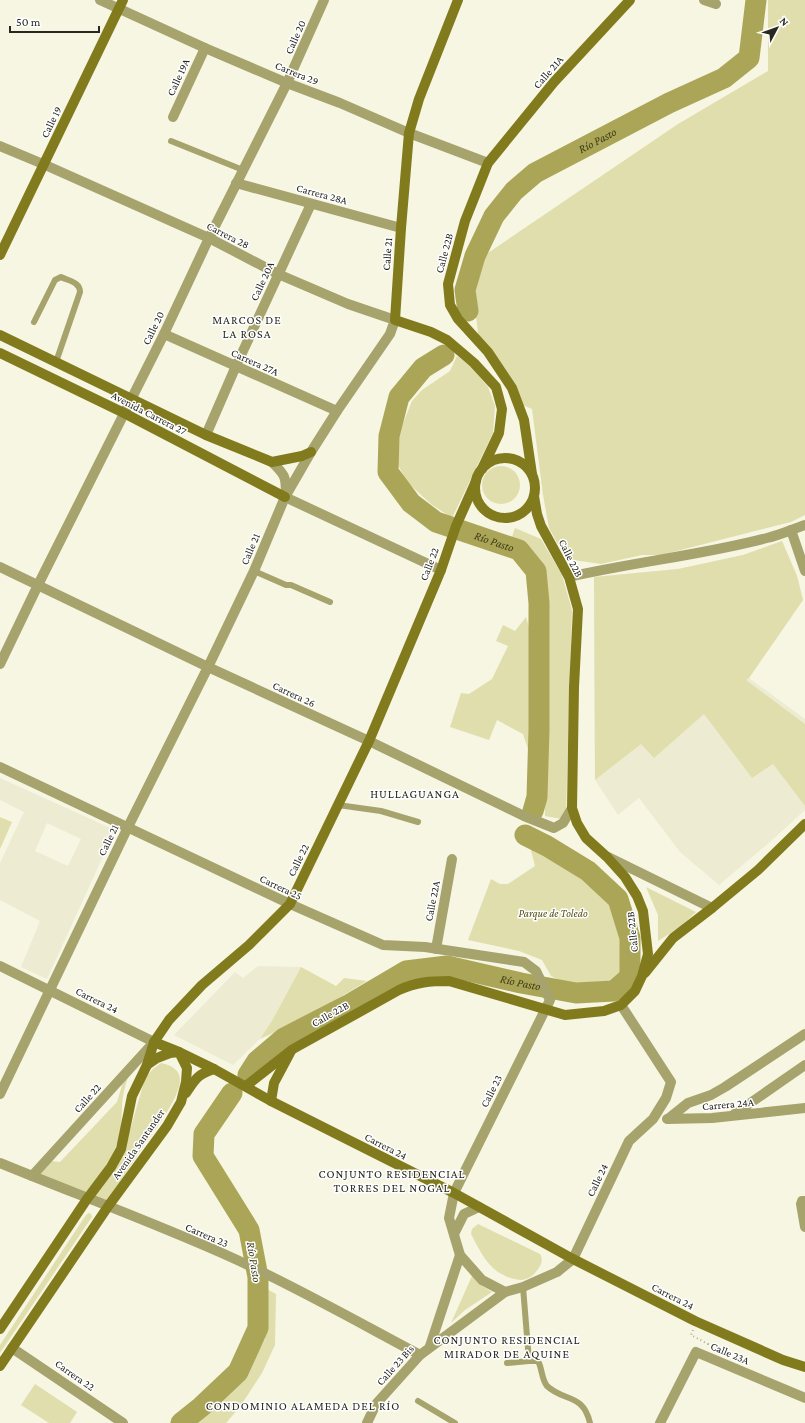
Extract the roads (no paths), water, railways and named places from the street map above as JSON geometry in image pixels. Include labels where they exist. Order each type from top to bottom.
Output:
[{"type":"main road","name":"Calle 21","points":[[395,320],[401,228],[410,133],[419,98],[458,0]]},
{"type":"main road","name":"Calle 21A","points":[[488,163],[554,82],[630,0]]},
{"type":"main road","name":"Calle 19","points":[[0,255],[43,164],[122,5]]},
{"type":"main road","name":"Calle 22B","points":[[488,163],[465,221],[448,284],[450,305],[458,319],[488,352],[512,388],[524,420],[532,474]]},
{"type":"main road","name":"Carrera 28","points":[[395,320],[431,332],[447,340],[474,363],[496,386],[502,409],[499,433],[482,469]]},
{"type":"main road","name":"Avenida Carrera 27","points":[[0,335],[206,435],[272,462]]},
{"type":"main road","name":"Avenida Carrera 27","points":[[0,354],[124,413],[285,497]]},
{"type":"main road","points":[[272,462],[302,456],[311,452]]},
{"type":"main road","points":[[502,458],[514,459],[524,465],[532,474],[535,486],[534,496],[530,505],[522,513],[513,517],[503,518],[492,515],[484,509],[478,501],[475,491],[476,480],[482,469],[491,462],[502,458]]},
{"type":"main road","name":"Calle 22","points":[[154,1042],[169,1020],[202,985],[249,945],[290,904],[369,741],[441,570],[460,517],[476,480]]},
{"type":"main road","name":"Calle 22B","points":[[245,1085],[293,1049],[399,990],[411,985],[429,981],[449,982],[565,1015],[604,1011],[621,1005],[634,991],[642,976],[648,954],[644,911],[637,896],[625,877],[608,857],[586,838],[577,823],[572,808],[574,687],[578,609],[569,576],[541,526],[534,496]]},
{"type":"main road","points":[[642,976],[673,938],[758,870],[805,824]]},
{"type":"main road","name":"Carrera 24","points":[[154,1042],[214,1069],[245,1085],[271,1101],[454,1193],[573,1259],[696,1321],[783,1360],[805,1367]]},
{"type":"main road","name":"Avenida Santander","points":[[0,1329],[87,1199],[111,1167],[121,1149],[132,1096],[147,1065],[154,1042]]},
{"type":"main road","points":[[271,1101],[274,1084],[293,1049]]},
{"type":"main road","points":[[147,1065],[157,1058],[170,1053],[179,1052]]},
{"type":"main road","name":"Avenida Santander","points":[[0,1366],[109,1205],[167,1126],[181,1102],[186,1082],[187,1068],[179,1052]]},
{"type":"main road","points":[[181,1102],[194,1081],[201,1074],[214,1069]]},
{"type":"street","name":"Carrera 29","points":[[100,0],[122,5],[205,48],[287,83],[340,102],[410,133],[488,163]]},
{"type":"street","name":"Calle 20","points":[[0,664],[164,334],[236,183],[287,83],[324,0]]},
{"type":"street","points":[[704,0],[716,4]]},
{"type":"street","name":"Calle 19A","points":[[173,117],[205,48]]},
{"type":"street","name":"Carrera 28","points":[[0,146],[209,238],[278,274],[348,304],[395,320]]},
{"type":"street","name":"Carrera 28A","points":[[236,183],[401,228]]},
{"type":"street","name":"Calle 20A","points":[[206,435],[236,366],[311,204]]},
{"type":"street","name":"Calle 21","points":[[0,1094],[128,827],[254,571],[285,497],[337,411],[390,334],[395,320]]},
{"type":"street","name":"Carrera 27A","points":[[164,334],[337,411]]},
{"type":"street","name":"Avenida Carrera 27","points":[[272,462],[285,476],[285,497],[441,570]]},
{"type":"street","points":[[569,576],[663,560],[760,539],[805,525]]},
{"type":"street","points":[[791,530],[805,571]]},
{"type":"street","name":"Carrera 26","points":[[0,567],[208,667],[369,741],[524,816],[554,828],[563,823],[572,808]]},
{"type":"street","name":"Carrera 25","points":[[0,767],[290,904],[383,945],[436,949],[524,962],[536,971],[550,1000]]},
{"type":"street","points":[[608,857],[712,908]]},
{"type":"street","name":"Calle 22A","points":[[436,949],[452,859]]},
{"type":"street","name":"Carrera 24","points":[[0,966],[154,1042]]},
{"type":"street","name":"Calle 23","points":[[460,1255],[449,1218],[454,1193],[550,1000]]},
{"type":"street","name":"Calle 24","points":[[573,1259],[630,1142],[653,1119],[666,1098],[671,1082],[621,1005]]},
{"type":"street","points":[[668,1119],[688,1103],[711,1095],[725,1087],[805,1034]]},
{"type":"street","name":"Calle 22","points":[[32,1176],[154,1042]]},
{"type":"street","points":[[732,1116],[805,1065]]},
{"type":"street","name":"Carrera 24A","points":[[653,1119],[712,1118],[805,1108]]},
{"type":"street","name":"Carrera 23","points":[[0,1163],[87,1199],[109,1205],[234,1259],[289,1285],[420,1355]]},
{"type":"street","points":[[805,1201],[802,1201],[801,1204],[805,1227]]},
{"type":"street","points":[[454,1234],[464,1214],[479,1207]]},
{"type":"street","points":[[460,1255],[482,1280],[505,1292],[523,1287],[557,1272],[573,1259]]},
{"type":"street","name":"Calle 23 Bis","points":[[430,1346],[460,1255]]},
{"type":"street","name":"Calle 23 Bis","points":[[367,1423],[376,1404],[420,1355],[430,1346],[505,1292]]},
{"type":"street","name":"Carrera 22","points":[[12,1348],[123,1423]]},
{"type":"street","name":"Calle 23A","points":[[660,1423],[696,1352],[805,1398]]},
{"type":"lane","points":[[171,141],[243,170]]},
{"type":"lane","points":[[34,322],[55,280],[61,277],[77,284],[80,288],[80,292],[56,362]]},
{"type":"lane","points":[[254,571],[330,602]]},
{"type":"lane","points":[[338,806],[381,811],[418,822]]},
{"type":"lane","points":[[523,1287],[529,1361]]},
{"type":"lane","points":[[507,1363],[537,1361],[539,1363],[544,1381],[548,1386],[578,1402],[583,1407],[590,1423]]},
{"type":"lane","points":[[418,1401],[455,1423]]},
{"type":"waterway","name":"Río Pasto","points":[[468,311],[465,290],[475,256],[494,216],[514,191],[535,173],[669,103],[724,78],[749,58],[756,0]]},
{"type":"waterway","name":"Río Pasto","points":[[444,355],[423,368],[399,397],[389,436],[388,472],[411,503],[436,522],[519,550],[536,571],[539,603],[539,730],[537,797],[533,811]]},
{"type":"waterway","name":"Río Pasto","points":[[248,1075],[257,1061],[284,1038],[350,1004],[406,971],[447,966],[521,983],[576,993],[614,991],[630,977],[630,938],[618,899],[588,871],[547,846],[525,835]]},
{"type":"waterway","name":"Río Pasto","points":[[181,1423],[201,1407],[238,1372],[258,1328],[258,1277],[249,1230],[203,1156],[204,1134],[232,1093]]},
{"type":"district","name":"MARCOS DE LA ROSA","points":[[247,327]]},
{"type":"district","name":"HULLAGUANGA","points":[[415,794]]},
{"type":"district","name":"CONJUNTO RESIDENCIAL TORRES DEL NOGAL","points":[[392,1181]]},
{"type":"district","name":"CONJUNTO RESIDENCIAL MIRADOR DE AQUINE","points":[[507,1347]]},
{"type":"district","name":"CONDOMINIO ALAMEDA DEL RÍO","points":[[303,1406]]},
{"type":"park label","name":"Parque de Toledo","points":[[553,913]]}]
